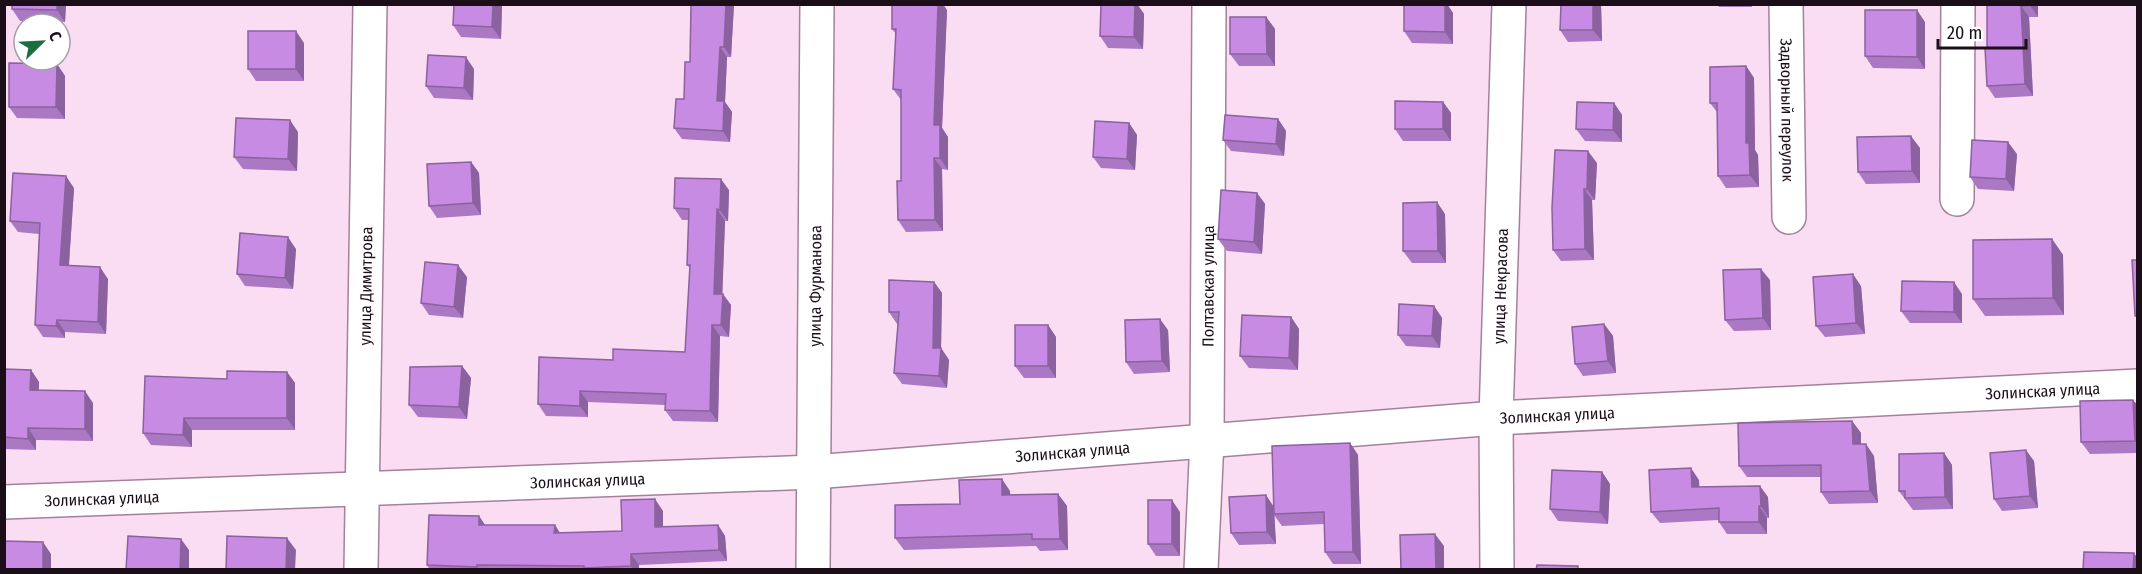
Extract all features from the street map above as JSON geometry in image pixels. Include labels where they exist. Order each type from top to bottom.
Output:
[{"type":"street","name":"улица Димитрова","points":[[361,570],[370,4]]},
{"type":"street","name":"улица Фурманова","points":[[813,570],[817,4]]},
{"type":"street","name":"Полтавская улица","points":[[1201,570],[1207,441],[1209,4]]},
{"type":"street","name":"улица Некрасова","points":[[1497,570],[1496,418],[1509,4]]},
{"type":"street","name":"Задворный переулок","points":[[1786,4],[1789,217]]},
{"type":"street","points":[[1957,200],[1958,4]]},
{"type":"street","name":"Золинская улица","points":[[4,502],[814,472],[1496,418],[2138,386]]},
{"type":"building","points":[[12,4],[57,4],[57,10],[12,9]]},
{"type":"building","points":[[454,4],[493,4],[492,27],[453,25]]},
{"type":"building","points":[[691,4],[726,4],[724,47],[720,47],[717,101],[724,101],[723,131],[674,128],[676,99],[684,99],[685,62],[690,62]]},
{"type":"building","points":[[892,4],[938,4],[934,125],[940,125],[940,158],[934,158],[935,220],[898,220],[897,181],[901,181],[901,90],[893,89],[896,29],[892,29]]},
{"type":"building","points":[[1101,4],[1135,4],[1134,37],[1100,36]]},
{"type":"building","points":[[1404,4],[1445,4],[1445,32],[1404,31]]},
{"type":"building","points":[[1561,4],[1593,4],[1593,30],[1560,30]]},
{"type":"building","points":[[1987,4],[2030,4],[2021,6],[2025,84],[1987,86],[1985,48],[1987,48]]},
{"type":"building","points":[[1865,10],[1917,10],[1917,57],[1865,56]]},
{"type":"building","points":[[1230,17],[1266,17],[1267,54],[1230,54]]},
{"type":"building","points":[[248,31],[296,31],[296,69],[248,69]]},
{"type":"building","points":[[428,55],[466,57],[464,88],[426,86]]},
{"type":"building","points":[[9,63],[12,63],[12,72],[57,72],[56,107],[9,107]]},
{"type":"building","points":[[1746,66],[1746,143],[1749,143],[1750,175],[1718,176],[1717,103],[1710,103],[1710,67]]},
{"type":"building","points":[[1395,101],[1443,102],[1443,129],[1395,129]]},
{"type":"building","points":[[1577,102],[1614,103],[1613,130],[1576,129]]},
{"type":"building","points":[[1225,115],[1278,119],[1276,144],[1223,140]]},
{"type":"building","points":[[236,118],[290,120],[288,159],[234,157]]},
{"type":"building","points":[[1095,121],[1129,123],[1127,159],[1093,157]]},
{"type":"building","points":[[1911,136],[1912,171],[1858,172],[1857,137]]},
{"type":"building","points":[[1972,140],[2008,142],[2006,179],[1970,177]]},
{"type":"building","points":[[1555,150],[1588,151],[1587,189],[1584,189],[1585,249],[1553,250],[1552,208]]},
{"type":"building","points":[[471,162],[473,203],[429,206],[427,164]]},
{"type":"building","points":[[13,173],[66,176],[60,265],[100,267],[98,322],[57,320],[56,326],[35,325],[40,223],[10,221]]},
{"type":"building","points":[[675,178],[721,179],[720,210],[717,209],[714,294],[723,294],[721,325],[712,325],[710,411],[665,410],[666,394],[580,391],[580,406],[538,404],[539,357],[613,360],[613,349],[685,352],[690,265],[687,265],[689,209],[674,208]]},
{"type":"building","points":[[1221,190],[1257,193],[1254,242],[1218,239]]},
{"type":"building","points":[[1437,202],[1438,251],[1403,251],[1403,203]]},
{"type":"building","points":[[240,233],[288,237],[285,278],[237,274]]},
{"type":"building","points":[[2052,239],[2053,298],[1973,299],[1973,240]]},
{"type":"building","points":[[2132,260],[2138,260],[2138,316],[2135,316]]},
{"type":"building","points":[[425,262],[458,265],[454,307],[421,303]]},
{"type":"building","points":[[1761,269],[1763,318],[1725,320],[1723,270]]},
{"type":"building","points":[[1853,274],[1856,323],[1816,326],[1813,277]]},
{"type":"building","points":[[889,280],[934,282],[933,348],[941,348],[939,376],[894,373],[899,312],[889,312]]},
{"type":"building","points":[[1902,281],[1954,282],[1954,312],[1901,311]]},
{"type":"building","points":[[1399,304],[1434,306],[1432,336],[1398,335]]},
{"type":"building","points":[[1242,315],[1291,317],[1289,358],[1240,356]]},
{"type":"building","points":[[1160,319],[1162,361],[1126,362],[1125,320]]},
{"type":"building","points":[[1604,324],[1608,361],[1575,364],[1572,327]]},
{"type":"building","points":[[1015,325],[1048,325],[1048,366],[1015,366]]},
{"type":"building","points":[[462,366],[459,407],[409,405],[410,367]]},
{"type":"building","points":[[4,369],[31,370],[30,390],[85,391],[85,429],[28,428],[28,439],[4,437]]},
{"type":"building","points":[[227,371],[287,372],[287,418],[184,418],[183,435],[143,433],[145,376],[227,379]]},
{"type":"building","points":[[2133,400],[2135,441],[2081,442],[2080,401]]},
{"type":"building","points":[[1852,421],[1853,444],[1866,444],[1870,491],[1821,492],[1821,465],[1739,466],[1738,423]]},
{"type":"building","points":[[1350,443],[1353,552],[1325,552],[1324,512],[1274,514],[1272,446]]},
{"type":"building","points":[[2026,450],[2030,496],[1994,499],[1990,453]]},
{"type":"building","points":[[1944,453],[1945,497],[1905,498],[1905,491],[1899,491],[1899,454]]},
{"type":"building","points":[[1691,468],[1692,487],[1760,486],[1759,522],[1719,522],[1719,508],[1651,512],[1649,470]]},
{"type":"building","points":[[1552,470],[1602,472],[1600,512],[1550,509]]},
{"type":"building","points":[[1002,479],[1002,495],[1058,494],[1060,539],[1032,539],[1032,534],[895,538],[895,505],[960,504],[959,480]]},
{"type":"building","points":[[1266,495],[1267,532],[1231,533],[1229,497]]},
{"type":"building","points":[[655,499],[655,527],[718,525],[719,550],[631,554],[631,566],[584,568],[584,566],[427,565],[429,515],[479,516],[479,525],[555,525],[554,533],[622,531],[621,500]]},
{"type":"building","points":[[1148,500],[1172,500],[1172,544],[1148,544]]},
{"type":"building","points":[[1435,534],[1436,570],[1401,570],[1400,535]]},
{"type":"building","points":[[128,536],[181,539],[180,570],[126,570]]},
{"type":"building","points":[[227,536],[287,538],[286,570],[226,570]]},
{"type":"building","points":[[4,541],[43,542],[43,570],[4,570]]},
{"type":"building","points":[[2084,552],[2134,553],[2133,570],[2083,570]]},
{"type":"building","points":[[1537,565],[1578,566],[1578,570],[1536,570]]}]
